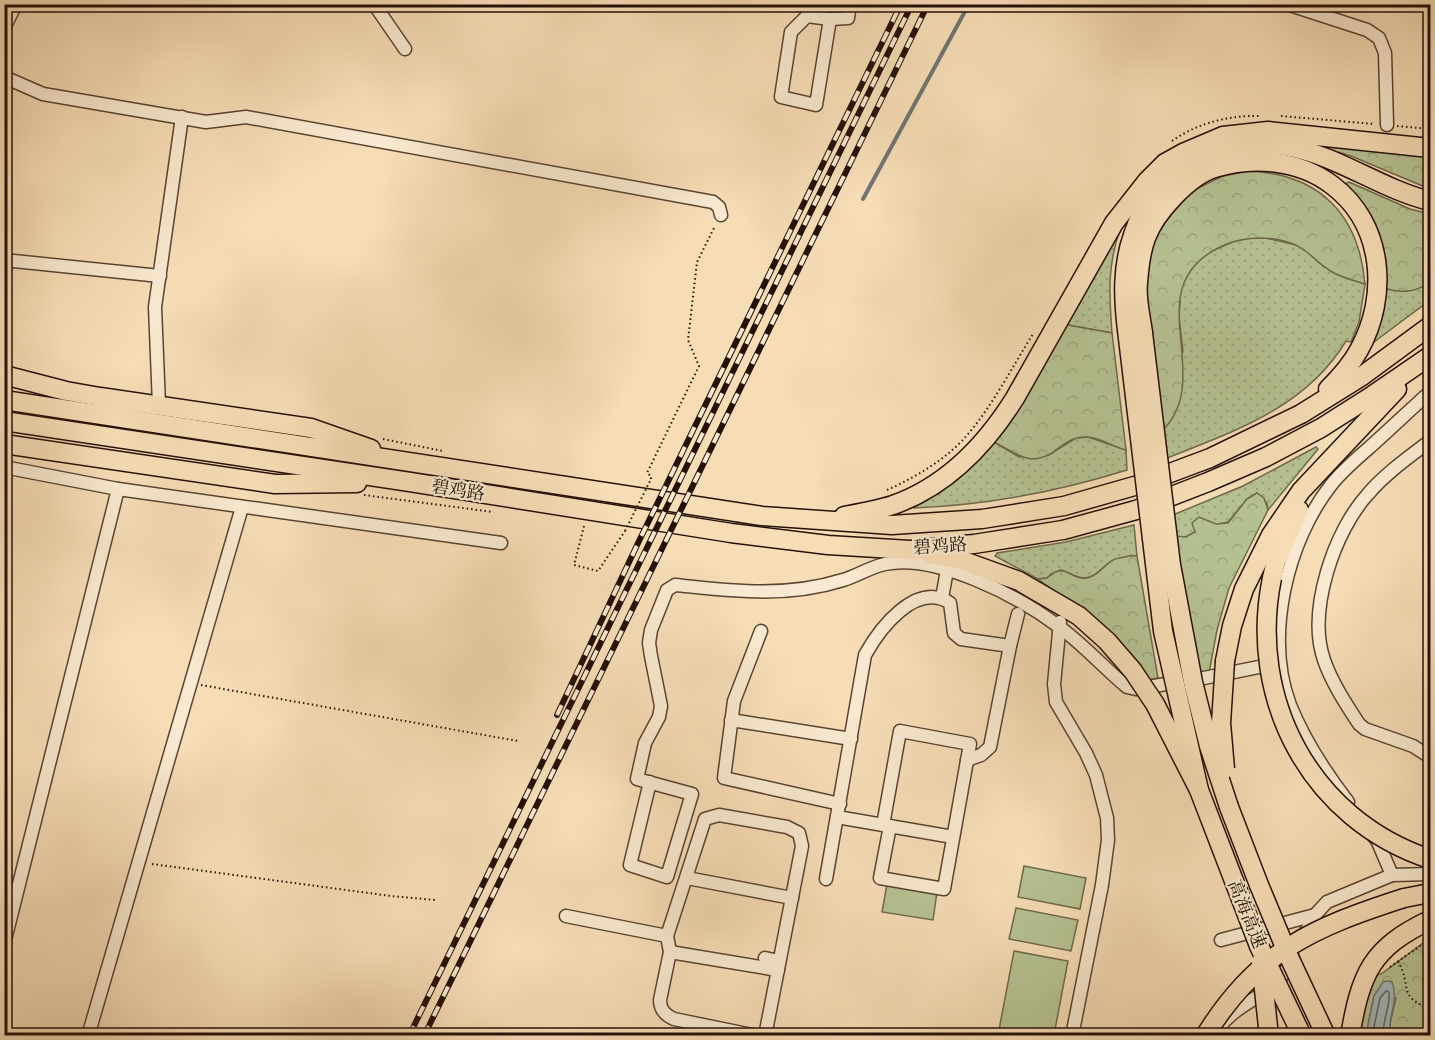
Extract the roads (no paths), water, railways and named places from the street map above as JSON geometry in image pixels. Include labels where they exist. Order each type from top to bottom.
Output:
[{"type":"highway","points":[[814,521],[893,505],[947,477],[981,444],[999,423],[1114,224],[1147,181],[1165,163],[1192,148],[1223,136],[1268,131],[1431,148]]},
{"type":"highway","points":[[1229,807],[1209,746],[1196,693],[1171,565],[1135,331],[1124,308],[1125,270],[1136,226],[1157,191],[1178,172],[1203,156],[1241,146],[1289,147],[1328,158],[1399,191],[1431,201]]},
{"type":"highway","points":[[1199,790],[1163,631],[1135,331],[1137,285],[1145,238],[1161,210],[1186,186],[1212,168],[1245,161],[1281,163],[1315,174],[1347,198],[1360,214],[1369,232],[1376,253],[1378,293],[1367,333],[1348,367],[1329,389],[1301,414]]},
{"type":"highway","name":"碧鸡路","points":[[412,473],[814,521],[892,525],[982,519],[1064,506],[1138,485],[1189,466],[1301,414],[1362,376],[1431,327]]},
{"type":"highway","points":[[1229,807],[1223,758],[1222,692],[1232,626],[1252,569],[1271,535],[1301,491],[1388,397],[1430,356]]},
{"type":"highway","name":"碧鸡路","points":[[412,473],[731,534],[828,545],[910,549],[974,544],[1063,530],[1136,510],[1208,482],[1275,452],[1321,428],[1430,356]]},
{"type":"highway","points":[[4,375],[66,391],[311,428],[412,473]]},
{"type":"highway","points":[[4,400],[412,473]]},
{"type":"highway","points":[[4,421],[412,473]]},
{"type":"highway","points":[[4,444],[275,484],[412,473]]},
{"type":"highway","points":[[1336,454],[1291,525],[1276,561],[1272,578],[1266,624],[1269,659],[1279,708],[1297,750],[1321,786],[1337,802],[1387,841],[1431,859]]},
{"type":"highway","points":[[910,549],[962,560],[1019,581],[1079,616],[1107,641],[1133,671],[1155,704],[1199,790]]},
{"type":"highway","name":"高海高速","points":[[1199,790],[1259,946],[1302,1035]]},
{"type":"highway","name":"高海高速","points":[[1229,807],[1289,957],[1326,1035]]},
{"type":"highway","points":[[1205,1035],[1240,987],[1291,944],[1357,913],[1404,898],[1431,893]]},
{"type":"highway","points":[[1350,1035],[1357,997],[1374,962],[1393,940],[1431,920]]},
{"type":"highway","points":[[1259,946],[1269,1035]]},
{"type":"street","points":[[4,28],[16,4]]},
{"type":"street","points":[[377,4],[376,7],[405,49]]},
{"type":"street","points":[[830,19],[816,105],[781,97],[790,32],[808,10],[830,19],[848,18],[850,4]]},
{"type":"street","points":[[1287,4],[1367,30],[1379,38],[1385,53],[1387,125]]},
{"type":"street","points":[[4,77],[43,94],[206,122],[246,117],[713,202],[719,207],[720,215]]},
{"type":"street","points":[[159,405],[155,307],[182,117]]},
{"type":"street","points":[[4,260],[160,276]]},
{"type":"street","points":[[1392,875],[1377,840],[1325,771],[1305,738],[1289,703],[1279,648],[1281,608],[1288,573],[1302,533],[1314,509],[1331,484],[1431,392]]},
{"type":"street","points":[[1431,441],[1381,480],[1349,520],[1324,585],[1318,627],[1327,667],[1341,696],[1359,724],[1365,729],[1413,746],[1431,758]]},
{"type":"street","points":[[4,467],[118,489],[501,543]]},
{"type":"street","points":[[4,944],[118,489]]},
{"type":"street","points":[[88,1035],[242,507]]},
{"type":"street","points":[[650,782],[630,865],[668,877],[692,794],[650,782],[637,779],[645,743],[659,717],[660,694],[650,643],[654,619],[669,588],[675,585],[756,593],[794,591],[843,580],[886,563],[909,563],[947,570],[1004,592],[1059,626],[1127,687],[1136,689],[1166,684]]},
{"type":"street","points":[[942,598],[947,570]]},
{"type":"street","points":[[826,879],[865,655],[872,643],[892,619],[911,603],[930,596],[942,598],[950,603],[954,633],[961,639],[1010,646]]},
{"type":"street","points":[[1062,606],[1054,684],[1056,702],[1086,753],[1096,775],[1107,818],[1108,840],[1102,885],[1072,1035]]},
{"type":"street","points":[[967,760],[981,755],[990,747],[1018,614]]},
{"type":"street","points":[[760,631],[734,701],[724,778],[840,804]]},
{"type":"street","points":[[1198,680],[1281,663]]},
{"type":"street","points":[[731,720],[851,739]]},
{"type":"street","points":[[900,731],[970,744],[967,760],[944,889],[880,878],[900,731]]},
{"type":"street","points":[[757,1035],[721,1032],[674,1019],[663,1013],[660,1007],[670,952],[667,936],[703,822],[709,816],[718,815],[787,827],[799,833],[801,839],[802,846],[765,1035]]},
{"type":"street","points":[[837,817],[953,837]]},
{"type":"street","points":[[1214,1035],[1219,1026],[1233,1014],[1272,988],[1282,978],[1315,915],[1327,902],[1392,875],[1431,874]]},
{"type":"street","points":[[687,878],[792,898]]},
{"type":"street","points":[[1221,940],[1315,915]]},
{"type":"street","points":[[566,916],[667,936]]},
{"type":"street","points":[[670,952],[779,965]]},
{"type":"street","points":[[765,958],[779,965]]},
{"type":"water","points":[[1383,982],[1392,982],[1395,996],[1390,1022],[1391,1035],[1366,1035],[1374,996]]},
{"type":"waterway","points":[[863,199],[969,4]]},
{"type":"railway","points":[[557,715],[639,541],[901,4]]},
{"type":"railway","points":[[409,1036],[912,4]]},
{"type":"railway","points":[[424,1036],[928,4]]}]
